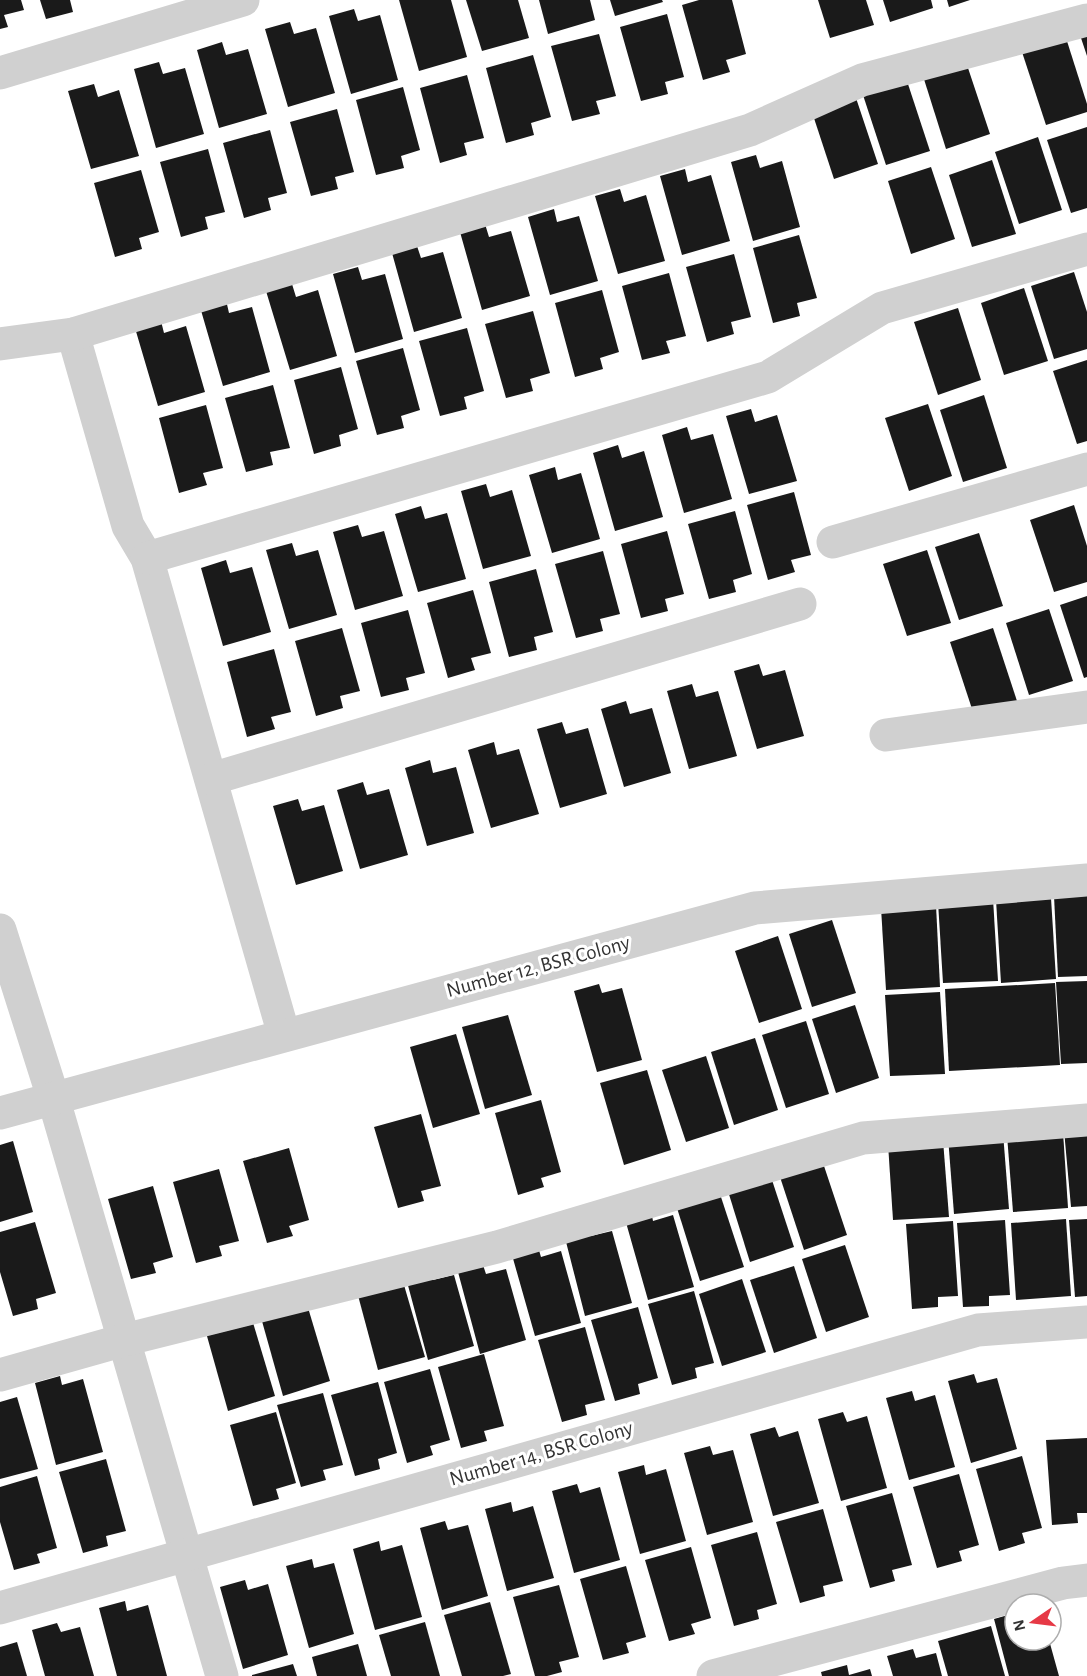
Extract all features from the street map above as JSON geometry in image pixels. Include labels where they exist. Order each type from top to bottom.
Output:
[{"type":"street","points":[[0,73],[243,0]]},
{"type":"street","points":[[0,344],[73,334],[750,130],[862,80],[1087,20]]},
{"type":"street","points":[[147,558],[768,377],[882,308],[1087,249]]},
{"type":"street","points":[[73,334],[128,525],[147,558],[284,1035]]},
{"type":"street","points":[[833,542],[1087,469]]},
{"type":"street","points":[[211,779],[800,604]]},
{"type":"street","points":[[886,735],[1087,707]]},
{"type":"street","name":"Number 12, BSR Colony","points":[[0,1113],[755,908],[1087,880]]},
{"type":"street","points":[[0,930],[53,1097],[222,1676]]},
{"type":"street","points":[[0,1375],[124,1340],[497,1247],[863,1138],[1087,1120]]},
{"type":"street","name":"Number 14, BSR Colony","points":[[0,1608],[978,1330],[1087,1322]]},
{"type":"street","points":[[713,1676],[1063,1583],[1087,1580]]},
{"type":"building","points":[[0,0],[21,0],[24,10],[4,15],[8,27],[0,29]]},
{"type":"building","points":[[40,0],[70,0],[73,12],[46,19]]},
{"type":"building","points":[[399,0],[451,0],[467,57],[419,71]]},
{"type":"building","points":[[466,0],[518,0],[529,38],[482,51]]},
{"type":"building","points":[[539,0],[590,0],[595,20],[548,34]]},
{"type":"building","points":[[610,0],[662,0],[663,2],[615,16]]},
{"type":"building","points":[[699,0],[732,0],[746,54],[726,60],[730,72],[703,80],[682,5]]},
{"type":"building","points":[[818,0],[866,0],[874,25],[830,38]]},
{"type":"building","points":[[883,0],[931,0],[933,8],[890,22]]},
{"type":"building","points":[[947,0],[970,0],[949,7]]},
{"type":"building","points":[[354,9],[358,21],[380,15],[398,80],[351,94],[329,16]]},
{"type":"building","points":[[667,14],[684,77],[665,82],[668,94],[641,101],[620,27]]},
{"type":"building","points":[[290,22],[294,34],[316,28],[335,93],[288,107],[265,29]]},
{"type":"building","points":[[1087,32],[1087,56],[1080,35]]},
{"type":"building","points":[[599,34],[616,96],[596,101],[600,114],[572,121],[551,46]]},
{"type":"building","points":[[1066,38],[1087,104],[1087,112],[1046,125],[1022,52]]},
{"type":"building","points":[[222,42],[226,55],[248,49],[267,114],[219,128],[197,50]]},
{"type":"building","points":[[533,55],[551,117],[531,123],[534,135],[506,143],[486,68]]},
{"type":"building","points":[[159,62],[163,74],[185,68],[204,134],[156,148],[134,69]]},
{"type":"building","points":[[966,62],[990,134],[946,149],[923,76]]},
{"type":"building","points":[[467,75],[484,138],[464,143],[467,155],[440,163],[420,88]]},
{"type":"building","points":[[906,78],[930,151],[886,165],[862,92]]},
{"type":"building","points":[[94,84],[98,97],[119,90],[139,156],[91,169],[68,91]]},
{"type":"building","points":[[403,87],[420,150],[401,156],[404,168],[376,175],[356,100]]},
{"type":"building","points":[[854,92],[878,164],[834,179],[810,106]]},
{"type":"building","points":[[337,109],[354,172],[335,177],[338,189],[311,196],[290,122]]},
{"type":"building","points":[[1087,127],[1087,208],[1071,213],[1047,140]]},
{"type":"building","points":[[270,130],[287,193],[268,198],[271,210],[244,218],[223,143]]},
{"type":"building","points":[[1038,137],[1062,210],[1019,224],[995,152]]},
{"type":"building","points":[[208,149],[225,212],[205,217],[208,229],[181,237],[160,162]]},
{"type":"building","points":[[756,155],[760,168],[782,161],[800,227],[753,241],[731,162]]},
{"type":"building","points":[[992,160],[1016,234],[972,247],[949,175]]},
{"type":"building","points":[[931,167],[955,239],[911,254],[888,181]]},
{"type":"building","points":[[685,169],[688,182],[711,175],[730,241],[682,255],[660,176]]},
{"type":"building","points":[[141,170],[159,232],[139,238],[142,249],[115,257],[94,183]]},
{"type":"building","points":[[620,189],[624,202],[646,195],[665,261],[618,274],[595,196]]},
{"type":"building","points":[[554,209],[557,222],[579,216],[598,281],[550,295],[528,217]]},
{"type":"building","points":[[485,224],[489,237],[511,231],[530,296],[482,310],[460,232]]},
{"type":"building","points":[[799,235],[817,298],[797,303],[800,316],[773,323],[753,248]]},
{"type":"building","points":[[417,246],[421,258],[443,252],[462,318],[414,332],[392,253]]},
{"type":"building","points":[[734,254],[751,317],[731,322],[734,334],[707,342],[686,267]]},
{"type":"building","points":[[358,267],[362,280],[385,274],[403,339],[355,353],[333,274]]},
{"type":"building","points":[[1074,272],[1087,312],[1087,349],[1054,359],[1031,286]]},
{"type":"building","points":[[669,273],[686,336],[666,341],[670,353],[642,360],[622,286]]},
{"type":"building","points":[[292,284],[296,297],[318,290],[337,356],[290,370],[266,291]]},
{"type":"building","points":[[1024,288],[1048,361],[1004,375],[981,303]]},
{"type":"building","points":[[602,290],[619,352],[600,358],[603,369],[575,377],[555,303]]},
{"type":"building","points":[[226,300],[229,313],[252,307],[270,372],[223,386],[200,307]]},
{"type":"building","points":[[958,308],[981,380],[938,395],[914,322]]},
{"type":"building","points":[[533,311],[550,373],[530,379],[533,391],[506,398],[485,324]]},
{"type":"building","points":[[161,321],[164,333],[186,326],[205,392],[158,406],[135,328]]},
{"type":"building","points":[[467,328],[484,391],[464,397],[467,409],[440,416],[419,341]]},
{"type":"building","points":[[403,348],[420,410],[401,416],[404,428],[377,435],[356,361]]},
{"type":"building","points":[[1087,360],[1087,441],[1077,444],[1053,371]]},
{"type":"building","points":[[341,367],[358,429],[339,435],[341,446],[314,454],[294,380]]},
{"type":"building","points":[[273,385],[290,448],[270,452],[273,465],[246,472],[225,398]]},
{"type":"building","points":[[984,395],[1007,468],[963,482],[940,410]]},
{"type":"building","points":[[928,404],[952,476],[909,491],[885,418]]},
{"type":"building","points":[[206,405],[223,468],[203,473],[207,485],[179,493],[159,418]]},
{"type":"building","points":[[751,409],[755,422],[777,415],[797,481],[749,494],[726,416]]},
{"type":"building","points":[[687,427],[691,440],[713,434],[732,499],[684,513],[662,435]]},
{"type":"building","points":[[618,445],[622,458],[644,451],[663,517],[615,531],[593,453]]},
{"type":"building","points":[[555,467],[558,480],[581,473],[600,539],[552,553],[529,475]]},
{"type":"building","points":[[486,484],[490,497],[512,490],[531,556],[483,569],[461,491]]},
{"type":"building","points":[[794,492],[811,555],[791,560],[795,572],[768,580],[747,505]]},
{"type":"building","points":[[1074,505],[1087,546],[1087,582],[1054,592],[1030,520]]},
{"type":"building","points":[[421,506],[425,519],[447,513],[466,579],[418,592],[395,514]]},
{"type":"building","points":[[735,511],[752,574],[733,580],[736,592],[709,599],[688,524]]},
{"type":"building","points":[[358,525],[362,537],[384,531],[403,596],[355,610],[333,532]]},
{"type":"building","points":[[667,531],[684,594],[665,599],[668,611],[641,618],[621,544]]},
{"type":"building","points":[[979,533],[1003,606],[959,620],[935,547]]},
{"type":"building","points":[[292,543],[296,556],[318,550],[337,615],[289,629],[266,550]]},
{"type":"building","points":[[927,550],[951,623],[907,636],[883,564]]},
{"type":"building","points":[[603,551],[620,614],[600,619],[603,631],[576,638],[555,564]]},
{"type":"building","points":[[226,560],[230,573],[252,567],[271,632],[223,646],[201,568]]},
{"type":"building","points":[[536,569],[553,632],[534,637],[537,650],[509,657],[489,582]]},
{"type":"building","points":[[473,590],[491,653],[471,658],[475,670],[448,678],[427,603]]},
{"type":"building","points":[[1087,596],[1087,677],[1084,678],[1060,605]]},
{"type":"building","points":[[1049,609],[1073,681],[1029,695],[1006,623]]},
{"type":"building","points":[[408,610],[425,673],[406,678],[409,690],[381,697],[361,623]]},
{"type":"building","points":[[342,628],[360,691],[340,696],[343,708],[316,716],[295,641]]},
{"type":"building","points":[[993,628],[1017,701],[974,715],[950,642]]},
{"type":"building","points":[[274,649],[291,712],[271,717],[275,729],[247,737],[227,662]]},
{"type":"building","points":[[759,664],[763,676],[785,670],[804,736],[757,749],[734,671]]},
{"type":"building","points":[[692,684],[696,697],[718,691],[737,756],[689,769],[667,691]]},
{"type":"building","points":[[626,701],[630,714],[652,708],[671,773],[624,787],[601,709]]},
{"type":"building","points":[[562,722],[566,734],[588,728],[607,794],[560,808],[537,729]]},
{"type":"building","points":[[494,742],[497,755],[519,749],[539,814],[491,828],[468,750]]},
{"type":"building","points":[[430,760],[433,773],[456,767],[474,833],[427,846],[405,768]]},
{"type":"building","points":[[363,782],[367,795],[389,789],[408,855],[360,869],[337,790]]},
{"type":"building","points":[[298,799],[302,811],[324,805],[343,871],[296,885],[273,806]]},
{"type":"building","points":[[1087,894],[1087,976],[1058,977],[1054,896]]},
{"type":"building","points":[[1051,898],[1056,979],[1001,983],[996,900]]},
{"type":"building","points":[[993,899],[998,981],[943,983],[938,902]]},
{"type":"building","points":[[936,905],[940,987],[886,990],[881,908]]},
{"type":"building","points":[[832,920],[856,993],[812,1007],[789,934]]},
{"type":"building","points":[[778,936],[802,1009],[759,1023],[735,951]]},
{"type":"building","points":[[1087,981],[1087,1063],[1061,1064],[1056,982]]},
{"type":"building","points":[[1055,983],[1060,1065],[949,1071],[945,989]]},
{"type":"building","points":[[599,984],[602,993],[622,988],[642,1060],[597,1072],[574,991]]},
{"type":"building","points":[[940,992],[945,1074],[890,1076],[885,995]]},
{"type":"building","points":[[855,1005],[879,1078],[836,1093],[812,1019]]},
{"type":"building","points":[[508,1015],[532,1095],[485,1109],[462,1027]]},
{"type":"building","points":[[806,1021],[829,1094],[786,1108],[762,1035]]},
{"type":"building","points":[[456,1034],[480,1114],[433,1128],[410,1047]]},
{"type":"building","points":[[755,1038],[778,1110],[734,1125],[711,1052]]},
{"type":"building","points":[[706,1056],[729,1128],[686,1142],[662,1070]]},
{"type":"building","points":[[647,1070],[671,1150],[624,1165],[600,1083]]},
{"type":"building","points":[[541,1100],[561,1172],[541,1178],[544,1187],[518,1195],[495,1113]]},
{"type":"building","points":[[421,1114],[441,1186],[421,1191],[424,1201],[398,1208],[374,1127]]},
{"type":"building","points":[[1087,1129],[1087,1206],[1071,1207],[1064,1130]]},
{"type":"building","points":[[1063,1132],[1068,1208],[1013,1212],[1007,1135]]},
{"type":"building","points":[[1003,1133],[1009,1209],[954,1214],[948,1137]]},
{"type":"building","points":[[943,1140],[949,1217],[893,1220],[888,1144]]},
{"type":"building","points":[[13,1141],[33,1212],[0,1222],[0,1145]]},
{"type":"building","points":[[289,1148],[309,1220],[289,1226],[293,1236],[267,1243],[243,1161]]},
{"type":"building","points":[[823,1163],[847,1235],[804,1250],[780,1177]]},
{"type":"building","points":[[219,1169],[239,1241],[219,1246],[222,1256],[196,1263],[173,1182]]},
{"type":"building","points":[[770,1174],[794,1247],[750,1262],[727,1188]]},
{"type":"building","points":[[153,1186],[173,1257],[153,1263],[156,1273],[131,1279],[108,1199]]},
{"type":"building","points":[[720,1194],[744,1267],[700,1281],[677,1208]]},
{"type":"building","points":[[651,1211],[653,1221],[673,1215],[694,1287],[648,1300],[625,1219]]},
{"type":"building","points":[[1066,1219],[1071,1296],[1016,1300],[1011,1223]]},
{"type":"building","points":[[1087,1219],[1087,1296],[1075,1297],[1069,1220]]},
{"type":"building","points":[[1005,1220],[1010,1295],[989,1296],[989,1306],[963,1307],[957,1223]]},
{"type":"building","points":[[953,1221],[958,1296],[938,1297],[938,1307],[912,1309],[906,1224]]},
{"type":"building","points":[[35,1222],[56,1293],[36,1299],[38,1309],[13,1316],[0,1272],[0,1232]]},
{"type":"building","points":[[589,1227],[591,1236],[612,1231],[632,1303],[585,1316],[564,1234]]},
{"type":"building","points":[[845,1245],[869,1317],[826,1332],[802,1259]]},
{"type":"building","points":[[538,1247],[541,1257],[561,1251],[581,1323],[535,1336],[512,1255]]},
{"type":"building","points":[[483,1265],[486,1274],[506,1269],[526,1340],[480,1354],[458,1272]]},
{"type":"building","points":[[794,1266],[817,1338],[774,1353],[750,1280]]},
{"type":"building","points":[[431,1270],[433,1280],[454,1275],[474,1346],[428,1360],[406,1278]]},
{"type":"building","points":[[742,1279],[766,1352],[722,1366],[699,1294]]},
{"type":"building","points":[[404,1285],[425,1357],[378,1370],[356,1288]]},
{"type":"building","points":[[694,1291],[714,1363],[695,1368],[697,1378],[672,1385],[648,1304]]},
{"type":"building","points":[[306,1301],[330,1381],[283,1396],[260,1314]]},
{"type":"building","points":[[638,1307],[658,1378],[638,1384],[640,1394],[615,1401],[591,1320]]},
{"type":"building","points":[[251,1316],[275,1396],[228,1411],[205,1329]]},
{"type":"building","points":[[585,1327],[605,1400],[585,1405],[587,1415],[562,1422],[538,1340]]},
{"type":"building","points":[[484,1354],[504,1426],[484,1431],[487,1441],[461,1448],[438,1367]]},
{"type":"building","points":[[430,1369],[450,1440],[430,1446],[433,1455],[407,1463],[384,1382]]},
{"type":"building","points":[[974,1374],[977,1383],[997,1378],[1017,1449],[971,1463],[948,1381]]},
{"type":"building","points":[[60,1376],[62,1385],[83,1379],[103,1452],[56,1465],[35,1383]]},
{"type":"building","points":[[378,1382],[397,1453],[378,1459],[380,1469],[355,1476],[331,1395]]},
{"type":"building","points":[[912,1391],[915,1401],[935,1395],[955,1467],[909,1480],[886,1398]]},
{"type":"building","points":[[323,1393],[343,1465],[323,1470],[326,1480],[301,1487],[277,1405]]},
{"type":"building","points":[[17,1397],[38,1469],[0,1479],[0,1402]]},
{"type":"building","points":[[276,1412],[296,1483],[276,1489],[279,1499],[253,1506],[230,1425]]},
{"type":"building","points":[[843,1412],[847,1422],[867,1416],[887,1488],[841,1501],[818,1419]]},
{"type":"building","points":[[775,1427],[779,1437],[798,1431],[819,1503],[773,1516],[750,1434]]},
{"type":"building","points":[[1087,1438],[1087,1513],[1077,1513],[1078,1523],[1052,1525],[1046,1440]]},
{"type":"building","points":[[710,1446],[713,1455],[733,1450],[753,1522],[707,1535],[684,1453]]},
{"type":"building","points":[[1022,1456],[1042,1528],[1022,1533],[1025,1543],[999,1551],[976,1469]]},
{"type":"building","points":[[106,1459],[126,1531],[106,1536],[108,1546],[83,1553],[59,1472]]},
{"type":"building","points":[[644,1465],[646,1475],[666,1469],[686,1541],[640,1554],[618,1472]]},
{"type":"building","points":[[959,1474],[979,1545],[959,1551],[962,1561],[937,1568],[913,1487]]},
{"type":"building","points":[[37,1476],[57,1548],[37,1554],[40,1563],[14,1570],[0,1522],[0,1487]]},
{"type":"building","points":[[577,1484],[580,1493],[600,1487],[620,1560],[574,1573],[552,1491]]},
{"type":"building","points":[[892,1493],[912,1565],[892,1570],[895,1581],[870,1588],[846,1506]]},
{"type":"building","points":[[511,1502],[513,1512],[533,1506],[554,1578],[507,1591],[485,1509]]},
{"type":"building","points":[[823,1509],[843,1581],[823,1586],[825,1596],[800,1603],[776,1522]]},
{"type":"building","points":[[445,1521],[448,1530],[468,1525],[488,1596],[442,1610],[420,1528]]},
{"type":"building","points":[[757,1532],[777,1604],[757,1610],[759,1619],[734,1626],[711,1545]]},
{"type":"building","points":[[379,1541],[381,1551],[402,1545],[422,1617],[375,1630],[353,1549]]},
{"type":"building","points":[[691,1547],[711,1618],[691,1624],[695,1634],[669,1641],[645,1560]]},
{"type":"building","points":[[312,1559],[314,1568],[334,1563],[354,1634],[309,1648],[286,1566]]},
{"type":"building","points":[[626,1566],[646,1637],[626,1643],[629,1653],[603,1660],[580,1579]]},
{"type":"building","points":[[245,1580],[248,1590],[268,1584],[288,1655],[243,1669],[220,1587]]},
{"type":"building","points":[[559,1585],[579,1657],[559,1662],[562,1672],[535,1676],[513,1597]]},
{"type":"building","points":[[125,1601],[127,1611],[148,1605],[167,1676],[117,1676],[99,1608]]},
{"type":"building","points":[[490,1602],[511,1674],[462,1676],[444,1615]]},
{"type":"building","points":[[1003,1616],[1003,1652],[1052,1652],[1059,1676],[1009,1676],[994,1619]]},
{"type":"building","points":[[425,1622],[440,1676],[391,1676],[379,1635]]},
{"type":"building","points":[[57,1623],[61,1632],[80,1627],[94,1676],[45,1676],[32,1630]]},
{"type":"building","points":[[991,1626],[1005,1676],[948,1676],[938,1641]]},
{"type":"building","points":[[17,1642],[27,1676],[0,1676],[0,1647]]},
{"type":"building","points":[[358,1644],[367,1676],[317,1676],[312,1657]]},
{"type":"building","points":[[913,1649],[916,1658],[936,1653],[942,1676],[893,1676],[887,1656]]},
{"type":"building","points":[[293,1664],[297,1676],[252,1676],[252,1675]]},
{"type":"building","points":[[847,1665],[849,1675],[870,1669],[872,1676],[822,1676],[821,1672]]}]
